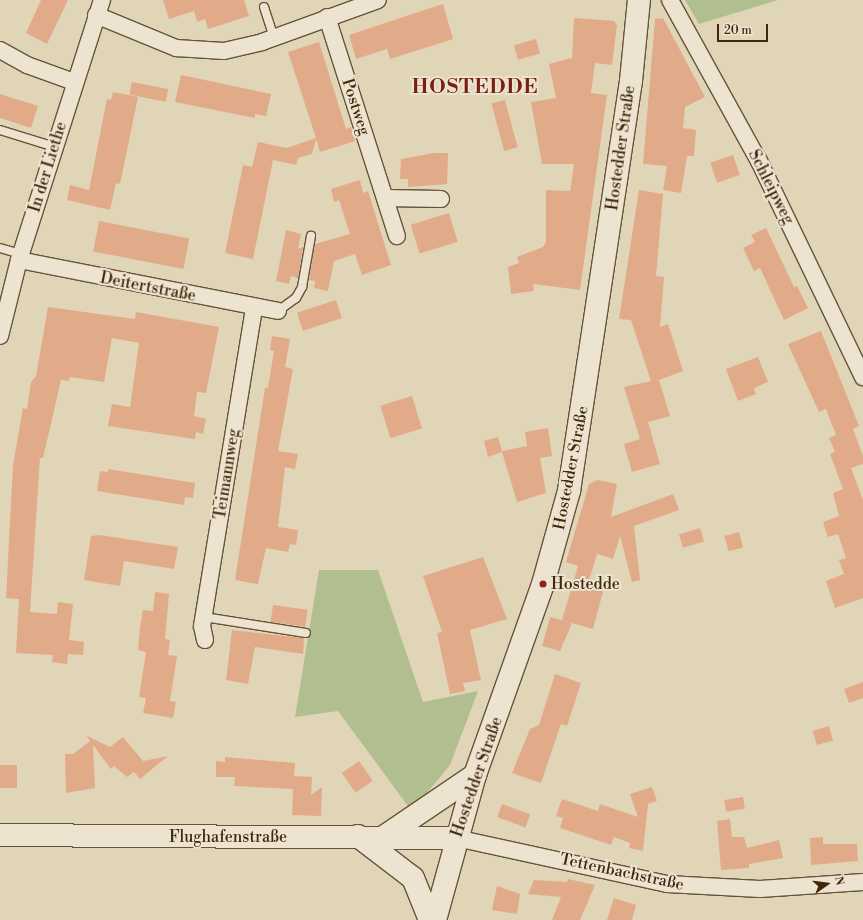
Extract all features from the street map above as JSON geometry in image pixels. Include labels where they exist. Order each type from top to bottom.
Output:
[{"type":"main road","name":"Hostedder Straße","points":[[435,920],[456,838],[475,775],[543,584],[570,491],[631,81],[639,0]]},
{"type":"main road","points":[[385,836],[475,775]]},
{"type":"main road","name":"Flughafenstraße","points":[[0,835],[385,836],[456,838]]},
{"type":"main road","points":[[358,836],[413,878],[430,920]]},
{"type":"street","name":"In der Liethe","points":[[0,336],[20,257],[74,82],[102,0]]},
{"type":"street","points":[[96,15],[176,48],[238,50],[378,0]]},
{"type":"street","name":"Schleipweg","points":[[670,0],[759,161],[863,377]]},
{"type":"street","name":"Postweg","points":[[327,17],[397,236]]},
{"type":"street","points":[[0,50],[27,65],[74,82]]},
{"type":"street","points":[[385,198],[442,198]]},
{"type":"street","name":"Deitertstraße","points":[[20,257],[278,311]]},
{"type":"street","name":"Teimannweg","points":[[205,640],[204,617],[254,307]]},
{"type":"street","name":"Tettenbachstraße","points":[[456,838],[667,884],[760,889],[863,882]]},
{"type":"lane","points":[[264,7],[274,38]]},
{"type":"lane","points":[[0,130],[55,147]]},
{"type":"lane","points":[[278,311],[296,298],[302,287],[311,236]]},
{"type":"lane","points":[[0,248],[20,257]]},
{"type":"lane","points":[[204,617],[306,633]]},
{"type":"green space","points":[[685,0],[778,0],[699,24]]},
{"type":"green space","points":[[319,570],[378,570],[423,702],[478,691],[450,765],[426,794],[408,806],[338,711],[295,717]]},
{"type":"building","points":[[41,0],[68,0],[47,44],[26,33]]},
{"type":"building","points":[[163,0],[244,0],[249,16],[208,29],[205,19],[197,22],[194,11],[169,19]]},
{"type":"building","points":[[443,4],[453,39],[390,59],[387,49],[356,59],[349,35]]},
{"type":"building","points":[[574,18],[614,21],[617,25],[612,65],[595,63],[591,93],[607,95],[580,290],[533,284],[534,291],[511,294],[508,267],[519,263],[517,257],[543,247],[546,242],[546,190],[570,191],[574,164],[542,164],[531,102],[556,98],[549,64],[572,58]]},
{"type":"building","points":[[663,18],[705,97],[685,107],[683,128],[696,130],[694,156],[687,156],[681,193],[663,190],[667,166],[643,164],[655,19]]},
{"type":"building","points":[[536,39],[540,53],[518,60],[514,45]]},
{"type":"building","points":[[319,42],[346,129],[351,127],[355,141],[320,152],[316,139],[312,154],[298,158],[296,165],[273,160],[253,259],[225,253],[243,165],[252,167],[258,142],[287,148],[316,138],[288,52]]},
{"type":"building","points":[[181,75],[271,94],[266,116],[255,114],[255,118],[175,102]]},
{"type":"building","points":[[132,82],[168,89],[166,102],[130,95]]},
{"type":"building","points":[[113,92],[138,97],[120,184],[116,183],[110,210],[67,200],[70,185],[89,190],[107,99],[111,100]]},
{"type":"building","points":[[0,94],[38,106],[31,128],[0,118]]},
{"type":"building","points":[[505,100],[518,147],[504,151],[491,104]]},
{"type":"building","points":[[434,153],[448,153],[447,184],[408,187],[408,179],[400,179],[401,159]]},
{"type":"building","points":[[733,155],[740,175],[717,183],[710,163]]},
{"type":"building","points":[[360,180],[363,193],[368,191],[391,265],[362,275],[355,254],[334,261],[328,291],[314,288],[315,281],[309,280],[315,244],[350,234],[339,200],[334,202],[331,189]]},
{"type":"building","points":[[639,190],[663,194],[656,276],[664,277],[660,327],[668,324],[683,371],[659,380],[670,416],[648,422],[660,464],[632,472],[624,444],[640,439],[624,387],[651,381],[631,320],[619,319]]},
{"type":"building","points":[[449,213],[458,242],[420,253],[411,225]]},
{"type":"building","points":[[99,221],[189,239],[183,269],[93,251]]},
{"type":"building","points":[[766,228],[794,287],[797,286],[808,308],[784,320],[760,268],[754,271],[743,248],[755,242],[751,235]]},
{"type":"building","points":[[286,230],[301,234],[298,249],[303,247],[298,278],[291,276],[289,284],[276,281]]},
{"type":"building","points":[[336,300],[342,318],[303,331],[297,313]]},
{"type":"building","points":[[48,307],[135,319],[136,312],[219,327],[206,393],[197,392],[194,416],[206,419],[203,434],[196,432],[195,439],[108,426],[112,404],[130,407],[139,343],[112,338],[104,382],[70,377],[69,381],[61,380],[43,458],[40,458],[30,612],[57,614],[58,602],[73,604],[69,640],[84,642],[83,655],[68,654],[67,664],[52,662],[53,655],[16,653],[19,599],[6,598],[13,465],[23,408],[27,409],[31,382],[36,376]]},
{"type":"building","points":[[821,331],[859,426],[853,429],[863,456],[863,464],[851,468],[863,500],[863,598],[835,608],[826,581],[844,574],[839,560],[846,558],[838,534],[828,537],[823,522],[839,516],[833,493],[843,489],[830,454],[835,452],[829,438],[836,435],[826,409],[819,412],[788,344]]},
{"type":"building","points":[[272,336],[290,339],[285,367],[293,369],[278,451],[298,454],[295,469],[285,467],[278,527],[298,530],[296,545],[290,544],[288,552],[266,548],[258,584],[235,580],[265,388],[268,388],[274,351],[270,350]]},
{"type":"building","points":[[758,357],[768,382],[754,388],[756,394],[738,401],[726,369]]},
{"type":"building","points":[[412,396],[422,429],[390,438],[380,406]]},
{"type":"building","points":[[548,428],[552,456],[540,458],[546,493],[517,502],[502,452],[488,457],[484,441],[498,437],[502,451],[527,446],[525,432]]},
{"type":"building","points":[[108,469],[195,483],[193,498],[185,497],[184,505],[97,491],[100,471],[108,472]]},
{"type":"building","points":[[598,480],[617,484],[611,517],[673,494],[679,510],[634,526],[640,580],[632,582],[620,536],[613,559],[597,554],[588,584],[604,588],[593,629],[562,620],[578,566],[566,562],[589,484]]},
{"type":"building","points":[[700,528],[704,541],[683,548],[679,534]]},
{"type":"building","points":[[739,532],[743,547],[729,551],[725,536]]},
{"type":"building","points":[[99,535],[178,547],[174,569],[124,561],[120,586],[84,580],[91,536]]},
{"type":"building","points":[[483,557],[507,619],[470,630],[481,680],[463,683],[465,691],[450,694],[437,633],[442,632],[423,576]]},
{"type":"building","points":[[155,592],[169,594],[165,639],[170,640],[168,655],[177,656],[170,701],[176,702],[173,718],[143,713],[146,698],[139,697],[146,652],[138,650],[140,628],[143,610],[153,611]]},
{"type":"building","points":[[273,605],[308,610],[305,627],[271,622]]},
{"type":"building","points":[[550,617],[572,623],[560,651],[542,646]]},
{"type":"building","points":[[232,630],[304,638],[303,654],[255,647],[248,684],[226,680]]},
{"type":"building","points":[[555,674],[581,683],[567,726],[561,724],[541,783],[512,773],[530,729],[539,725]]},
{"type":"building","points":[[863,682],[863,698],[849,703],[844,689]]},
{"type":"building","points":[[829,726],[833,740],[817,745],[813,731]]},
{"type":"building","points":[[87,736],[110,747],[123,737],[143,761],[168,756],[140,779],[134,772],[127,777],[114,766],[111,769],[93,745],[95,788],[66,793],[65,754],[73,754],[90,741]]},
{"type":"building","points":[[225,757],[295,763],[294,776],[312,777],[311,795],[322,787],[321,816],[292,815],[293,789],[234,786],[235,777],[216,777],[216,761],[225,762]]},
{"type":"building","points":[[359,761],[373,781],[356,793],[342,773]]},
{"type":"building","points":[[0,765],[17,765],[17,788],[0,788]]},
{"type":"building","points":[[652,787],[657,801],[648,804],[643,851],[629,848],[630,843],[614,837],[611,845],[560,828],[563,818],[556,816],[562,799],[598,811],[600,804],[638,817],[630,794]]},
{"type":"building","points":[[743,797],[745,809],[726,812],[724,800]]},
{"type":"building","points":[[502,804],[530,814],[525,827],[497,817]]},
{"type":"building","points":[[730,819],[732,837],[744,837],[747,848],[779,840],[783,858],[749,864],[749,868],[721,870],[717,821]]},
{"type":"building","points":[[823,837],[823,844],[857,844],[858,861],[811,865],[810,838]]},
{"type":"building","points":[[568,879],[595,885],[580,920],[552,920],[561,897],[528,894],[534,880],[567,882]]},
{"type":"building","points":[[497,886],[520,894],[517,914],[492,910]]},
{"type":"building","points":[[614,898],[636,905],[632,920],[607,920]]},
{"type":"place","name":"Hostedde","points":[[543,584]]},
{"type":"district","name":"HOSTEDDE","points":[[475,87]]}]
